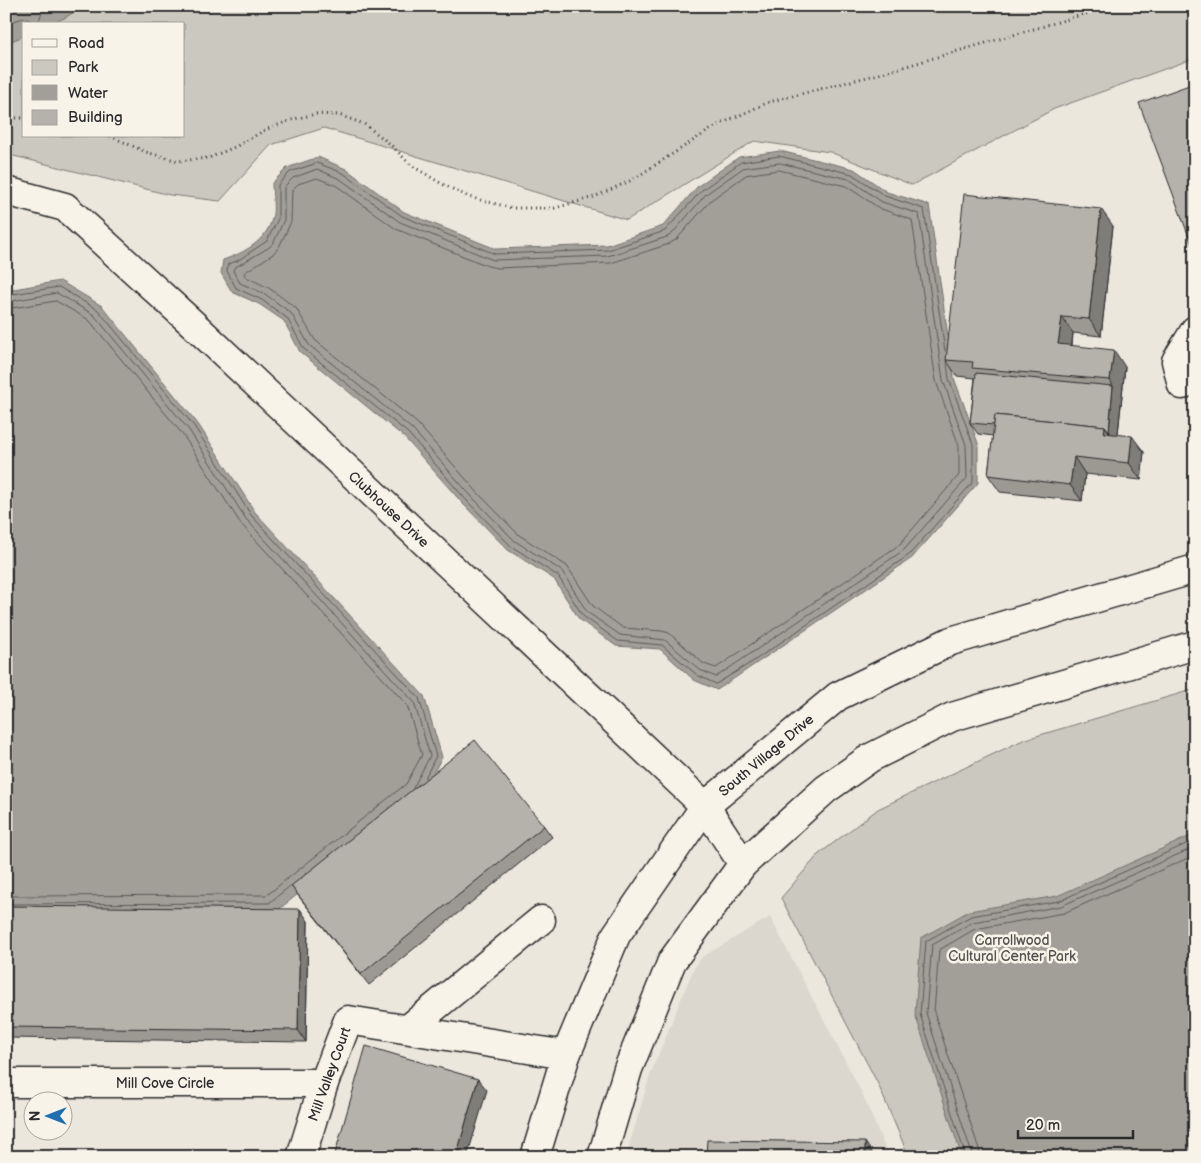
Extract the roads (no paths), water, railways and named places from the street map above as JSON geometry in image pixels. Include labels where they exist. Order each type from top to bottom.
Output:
[{"type":"street","name":"Clubhouse Drive","points":[[6,191],[65,207],[200,331],[705,806],[743,864]]},
{"type":"street","points":[[1182,385],[1176,361],[1195,330]]},
{"type":"street","name":"South Village Drive","points":[[535,1157],[566,1054],[616,935],[705,806],[838,696],[951,641],[1195,570]]},
{"type":"street","points":[[602,1157],[628,1069],[672,961],[743,864],[826,789],[870,758],[952,717],[1195,645]]},
{"type":"street","points":[[408,1029],[541,920]]},
{"type":"street","name":"Mill Valley Court","points":[[301,1157],[324,1083],[348,1020],[566,1054]]},
{"type":"street","name":"Mill Cove Circle","points":[[6,1083],[324,1083]]},
{"type":"water","points":[[6,6],[83,6],[55,22],[22,22],[22,37],[6,43]]},
{"type":"water","points":[[780,151],[854,169],[887,192],[929,205],[954,378],[978,443],[978,483],[912,558],[717,690],[694,680],[660,649],[616,646],[579,619],[554,579],[508,550],[464,505],[404,437],[300,352],[284,321],[259,304],[232,292],[221,273],[223,260],[239,254],[253,245],[265,234],[269,227],[273,211],[272,183],[287,168],[318,157],[346,169],[404,212],[496,249],[607,245],[663,226],[698,186],[739,157]]},
{"type":"water","points":[[60,281],[102,306],[198,424],[255,512],[424,696],[442,757],[421,796],[273,914],[6,915],[6,294],[8,290]]},
{"type":"water","points":[[1195,834],[1195,1157],[962,1157],[915,1014],[921,938],[969,911],[1057,896]]},
{"type":"park label","name":"Carrollwood Cultural Center Park","points":[[1012,948]]}]
